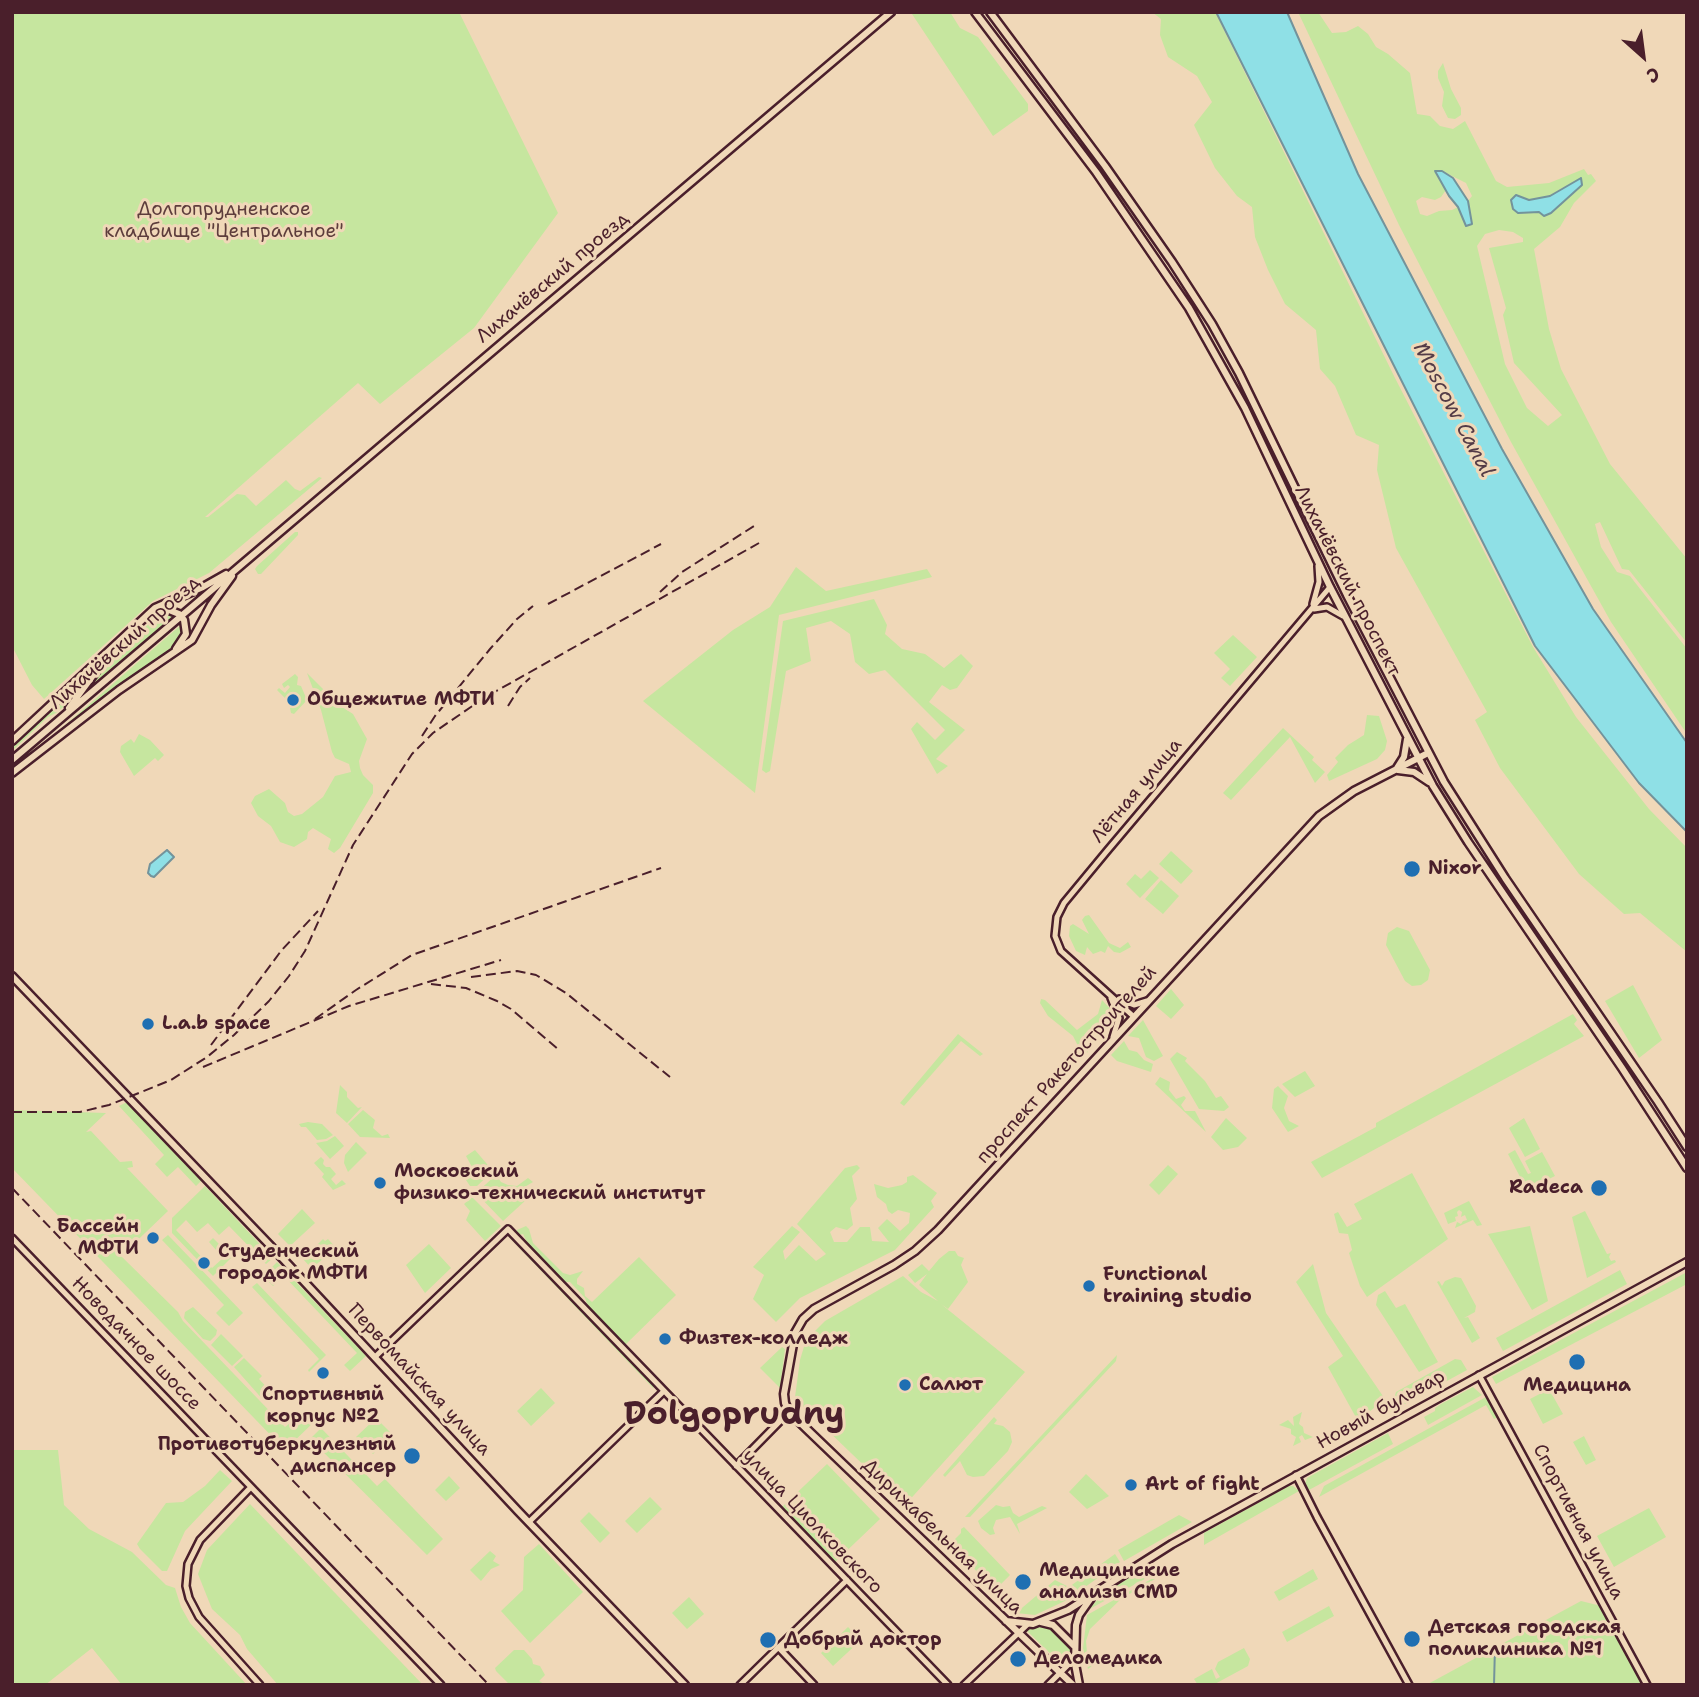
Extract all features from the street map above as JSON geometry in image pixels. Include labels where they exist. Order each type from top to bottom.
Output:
[{"type":"main road","name":"Лихачёвский проезд","points":[[12,762],[891,12]]},
{"type":"main road","name":"Лихачёвский проспект","points":[[975,12],[1096,172],[1189,308],[1245,408],[1330,587],[1433,786],[1687,1168]]},
{"type":"main road","name":"Лихачёвский проспект","points":[[990,12],[1105,166],[1212,324],[1428,753],[1493,860],[1687,1147]]},
{"type":"main road","name":"Лихачёвский проезд","points":[[115,645],[161,604],[204,587],[237,568]]},
{"type":"main road","name":"Лихачёвский проезд","points":[[12,775],[119,690],[197,634],[211,605],[237,568]]},
{"type":"main road","points":[[1330,587],[1338,576]]},
{"type":"main road","points":[[145,617],[163,610],[175,611],[186,624],[186,634],[168,657]]},
{"type":"main road","points":[[57,722],[87,687],[115,645]]},
{"type":"main road","points":[[12,741],[115,645]]},
{"type":"main road","points":[[1406,735],[1404,757],[1396,769],[1414,772],[1433,786]]},
{"type":"main road","name":"проспект Ракетостроителей","points":[[789,1412],[784,1394],[790,1349],[794,1333],[803,1319],[827,1300],[894,1265],[926,1242],[1319,816],[1354,791],[1428,753]]},
{"type":"main road","name":"Первомайская улица","points":[[12,976],[685,1685]]},
{"type":"main road","name":"Новый бульвар","points":[[1028,1625],[1068,1610],[1147,1558],[1686,1262]]},
{"type":"main road","name":"Дирижабельная улица","points":[[789,1412],[1073,1685]]},
{"type":"main road","name":"Новый бульвар","points":[[1079,1685],[1075,1658],[1077,1620],[1097,1592]]},
{"type":"main road","points":[[1006,1621],[1028,1625]]},
{"type":"main road","points":[[1041,1622],[1053,1626],[1075,1647]]},
{"type":"street","points":[[1318,561],[1318,582],[1311,610],[1327,607],[1347,619]]},
{"type":"street","name":"Лётная улица","points":[[1133,1016],[1059,948],[1055,929],[1060,910],[1330,587]]},
{"type":"street","points":[[1110,995],[1129,1004],[1147,1001]]},
{"type":"street","points":[[1110,995],[1119,1018],[1113,1037]]},
{"type":"street","name":"улица Циолковского","points":[[375,1357],[508,1229],[948,1685]]},
{"type":"street","name":"Новодачное шоссе","points":[[12,1238],[441,1685]]},
{"type":"street","name":"Спортивная улица","points":[[1479,1375],[1647,1685]]},
{"type":"street","points":[[529,1522],[664,1391]]},
{"type":"street","points":[[736,1465],[789,1412]]},
{"type":"street","points":[[1296,1475],[1409,1685]]},
{"type":"street","points":[[251,1488],[200,1540],[188,1564],[186,1586],[199,1618],[260,1685]]},
{"type":"street","points":[[740,1685],[847,1580]]},
{"type":"street","points":[[964,1685],[1028,1625]]},
{"type":"street","points":[[778,1647],[814,1685]]},
{"type":"street","points":[[1048,1685],[1075,1658]]},
{"type":"green space","name":"Долгопрудненское кладбище \"Центральное\"","points":[[12,12],[459,12],[558,213],[474,328],[380,404],[358,383],[205,517],[237,494],[245,495],[256,506],[286,480],[300,491],[319,477],[322,478],[209,573],[153,601],[44,699],[32,685],[12,646]]},
{"type":"green space","points":[[950,12],[960,28],[978,37],[1028,104],[1028,111],[993,136],[912,14]]},
{"type":"green space","points":[[1152,12],[1215,12],[1395,378],[1533,647],[1576,717],[1649,809],[1687,848],[1687,952],[1640,913],[1624,914],[1579,874],[1500,768],[1475,720],[1487,712],[1396,548],[1377,470],[1379,445],[1356,435],[1335,386],[1320,369],[1316,330],[1285,304],[1255,237],[1252,207],[1237,196],[1215,168],[1194,125],[1212,102],[1197,76],[1168,57],[1160,35],[1161,19]]},
{"type":"green space","points":[[1298,12],[1318,12],[1332,33],[1346,32],[1358,26],[1368,34],[1376,47],[1410,73],[1417,114],[1430,116],[1440,126],[1453,129],[1465,121],[1496,181],[1507,187],[1549,183],[1584,169],[1596,181],[1574,203],[1560,227],[1534,249],[1549,329],[1561,369],[1610,464],[1687,559],[1687,643],[1629,570],[1622,569],[1600,522],[1595,524],[1601,547],[1617,572],[1630,576],[1687,649],[1687,734],[1611,622],[1511,442],[1399,225]],"holes":[[[1436,171],[1442,171],[1466,183],[1472,196],[1468,201],[1472,223],[1466,226],[1458,207],[1427,216],[1420,214],[1416,201],[1422,197],[1435,200],[1446,190]],[[1582,185],[1539,212],[1526,213],[1523,197],[1529,200],[1550,196],[1562,188]],[[1499,230],[1513,232],[1523,238],[1523,242],[1489,248],[1506,308],[1503,315],[1514,363],[1562,415],[1548,426],[1527,408],[1505,364],[1477,246],[1485,234]]]},
{"type":"green space","points":[[1443,63],[1451,89],[1461,108],[1461,115],[1455,119],[1448,118],[1442,106],[1444,92],[1438,71]]},
{"type":"green space","points":[[298,532],[298,535],[258,574],[255,569],[257,566]]},
{"type":"green space","points":[[796,567],[826,591],[927,569],[932,577],[779,615],[755,793],[643,701],[733,630],[770,607]]},
{"type":"green space","points":[[874,599],[887,625],[885,634],[902,649],[925,654],[944,668],[961,654],[973,666],[957,688],[950,690],[942,685],[929,702],[965,730],[936,759],[948,766],[937,774],[911,729],[917,722],[935,740],[945,730],[885,670],[869,674],[855,662],[850,634],[831,621],[806,628],[811,661],[786,671],[770,771],[766,773],[762,770],[783,621]]},
{"type":"green space","points":[[166,614],[175,616],[90,688],[123,647],[152,621]]},
{"type":"green space","points":[[182,624],[183,635],[177,644],[27,758]]},
{"type":"green space","points":[[1233,635],[1257,657],[1230,686],[1221,678],[1230,669],[1214,653]]},
{"type":"green space","points":[[97,666],[75,697],[48,717],[12,751],[12,747]]},
{"type":"green space","points":[[307,673],[339,705],[353,714],[367,739],[359,761],[363,775],[373,785],[373,793],[340,848],[334,853],[328,849],[331,839],[313,828],[308,832],[307,839],[294,847],[280,842],[271,826],[258,816],[251,803],[255,796],[269,789],[285,803],[288,812],[294,816],[302,814],[323,797],[335,776],[351,772],[349,764],[335,758],[332,752],[321,710]]},
{"type":"green space","points":[[295,674],[298,677],[297,685],[301,686],[307,700],[294,714],[290,708],[295,701],[291,697],[287,700],[277,690],[279,688],[285,693],[290,687],[288,685],[284,688],[282,684]]},
{"type":"green space","points":[[1367,715],[1379,716],[1387,741],[1385,750],[1377,759],[1329,781],[1327,775],[1338,762],[1335,758],[1348,745],[1364,735]]},
{"type":"green space","points":[[1283,728],[1314,757],[1312,760],[1325,772],[1315,783],[1290,737],[1231,800],[1223,793]]},
{"type":"green space","points":[[139,734],[150,740],[164,755],[158,761],[155,758],[134,776],[120,752],[121,746],[131,739],[134,743]]},
{"type":"green space","points":[[1171,851],[1193,871],[1181,884],[1159,864]]},
{"type":"green space","points":[[1150,870],[1159,878],[1140,898],[1126,884],[1135,874],[1141,879]]},
{"type":"green space","points":[[1161,880],[1179,896],[1163,914],[1145,899]]},
{"type":"green space","points":[[1089,915],[1109,943],[1120,948],[1128,942],[1131,947],[1120,953],[1114,952],[1108,946],[1105,953],[1101,951],[1093,954],[1087,947],[1085,955],[1076,951],[1069,936],[1070,926],[1073,924],[1089,934],[1082,920]]},
{"type":"green space","points":[[1397,927],[1409,931],[1430,970],[1428,980],[1421,985],[1412,986],[1405,981],[1386,945],[1388,933]]},
{"type":"green space","points":[[1633,985],[1662,1040],[1639,1058],[1605,1001]]},
{"type":"green space","points":[[1171,989],[1184,1005],[1171,1019],[1156,1006]]},
{"type":"green space","points":[[1041,999],[1077,1030],[1098,1014],[1102,1000],[1114,1013],[1113,1024],[1094,1040],[1087,1053],[1080,1058],[1076,1053],[1077,1044],[1073,1036],[1048,1016],[1040,1003]]},
{"type":"green space","points":[[1573,1014],[1577,1020],[1574,1024],[1584,1036],[1322,1178],[1311,1162],[1376,1127],[1376,1123]]},
{"type":"green space","points":[[1143,1020],[1163,1056],[1154,1061],[1146,1057],[1139,1038],[1128,1036]]},
{"type":"green space","points":[[958,1034],[983,1054],[980,1056],[961,1041],[904,1106],[900,1103]]},
{"type":"green space","points":[[1124,1041],[1129,1050],[1137,1052],[1144,1060],[1153,1064],[1151,1072],[1117,1061],[1111,1055]]},
{"type":"green space","points":[[1177,1052],[1187,1058],[1185,1061],[1205,1081],[1216,1098],[1221,1096],[1229,1107],[1224,1111],[1199,1109],[1170,1059]]},
{"type":"green space","points":[[1305,1071],[1315,1086],[1295,1097],[1282,1084]]},
{"type":"green space","points":[[1160,1077],[1170,1082],[1169,1090],[1176,1099],[1184,1096],[1186,1098],[1181,1105],[1185,1111],[1195,1111],[1206,1132],[1155,1084]]},
{"type":"green space","points":[[340,1085],[358,1108],[362,1107],[347,1123],[336,1113]]},
{"type":"green space","points":[[1278,1086],[1288,1096],[1284,1108],[1289,1121],[1299,1126],[1288,1132],[1272,1108],[1274,1089]]},
{"type":"green space","points":[[127,1102],[202,1180],[196,1186],[178,1167],[167,1177],[155,1164],[164,1155],[119,1106]]},
{"type":"green space","points":[[12,1110],[106,1113],[86,1132],[91,1131],[120,1162],[132,1161],[133,1167],[127,1168],[168,1211],[121,1256],[178,1312],[183,1321],[285,1427],[304,1411],[315,1421],[285,1450],[12,1168]]},
{"type":"green space","points":[[363,1110],[375,1120],[373,1128],[382,1136],[388,1134],[390,1138],[360,1137],[348,1124]]},
{"type":"green space","points":[[1226,1118],[1247,1138],[1238,1147],[1223,1150],[1211,1137]]},
{"type":"green space","points":[[1524,1118],[1540,1149],[1525,1157],[1509,1128]]},
{"type":"green space","points":[[299,1124],[322,1124],[333,1135],[317,1140],[306,1127]]},
{"type":"green space","points":[[335,1136],[344,1146],[330,1159],[316,1143]]},
{"type":"green space","points":[[356,1142],[367,1153],[348,1172],[344,1163],[345,1155]]},
{"type":"green space","points":[[475,1150],[493,1171],[477,1186],[470,1186],[464,1177],[474,1171],[466,1156]]},
{"type":"green space","points":[[1515,1150],[1528,1174],[1531,1173],[1525,1161],[1542,1152],[1555,1176],[1527,1190],[1508,1154]]},
{"type":"green space","points":[[321,1157],[323,1164],[336,1174],[331,1179],[336,1185],[342,1180],[346,1184],[333,1190],[314,1163]]},
{"type":"green space","points":[[857,1165],[860,1168],[852,1176],[857,1199],[850,1208],[853,1225],[847,1230],[836,1227],[830,1232],[834,1242],[847,1242],[860,1227],[870,1227],[872,1241],[889,1242],[878,1228],[887,1219],[900,1231],[909,1223],[910,1213],[898,1210],[892,1214],[888,1211],[886,1204],[877,1197],[874,1184],[888,1188],[902,1185],[907,1182],[907,1177],[913,1175],[937,1193],[931,1201],[934,1207],[895,1250],[800,1298],[776,1322],[753,1299],[764,1275],[753,1267],[792,1226],[800,1232],[783,1251],[785,1260],[799,1245],[816,1261],[826,1254],[797,1224],[845,1168]]},
{"type":"green space","points":[[1168,1165],[1178,1174],[1159,1195],[1149,1185]]},
{"type":"green space","points":[[1412,1173],[1448,1239],[1367,1297],[1360,1286],[1349,1253],[1352,1250],[1348,1234],[1339,1233],[1334,1214],[1338,1212],[1347,1227],[1362,1219],[1354,1204]]},
{"type":"green space","points":[[496,1175],[501,1182],[508,1185],[517,1186],[528,1178],[533,1182],[518,1191],[526,1200],[503,1221],[476,1193]]},
{"type":"green space","points":[[205,1186],[273,1258],[266,1264],[229,1226],[219,1235],[208,1223],[197,1232],[186,1220],[176,1230],[212,1268],[223,1258],[209,1242],[213,1238],[232,1257],[213,1276],[172,1233],[172,1218]]},
{"type":"green space","points":[[472,1197],[501,1226],[485,1241],[466,1220],[470,1211],[464,1204]]},
{"type":"green space","points":[[1469,1201],[1482,1225],[1477,1226],[1473,1220],[1455,1228],[1457,1222],[1461,1224],[1467,1220],[1465,1215],[1461,1217],[1462,1212],[1459,1210],[1456,1221],[1448,1224],[1444,1213]]},
{"type":"green space","points":[[302,1209],[315,1223],[290,1246],[278,1234]]},
{"type":"green space","points":[[1585,1211],[1607,1254],[1611,1253],[1611,1261],[1616,1262],[1587,1278],[1572,1217]]},
{"type":"green space","points":[[526,1226],[533,1243],[563,1273],[570,1275],[583,1271],[577,1284],[584,1288],[585,1296],[592,1302],[639,1257],[676,1295],[624,1346],[588,1307],[585,1298],[570,1282],[565,1282],[528,1244],[523,1234],[516,1233]]},
{"type":"green space","points":[[1530,1226],[1548,1301],[1532,1310],[1488,1234]]},
{"type":"green space","points":[[168,1235],[243,1313],[229,1326],[216,1313],[224,1305],[162,1240]]},
{"type":"green space","points":[[507,1235],[511,1236],[655,1385],[653,1388]]},
{"type":"green space","points":[[323,1239],[328,1239],[340,1252],[330,1252],[312,1269],[303,1259]]},
{"type":"green space","points":[[429,1244],[451,1268],[425,1293],[406,1265]]},
{"type":"green space","name":"Салют","points":[[949,1251],[955,1251],[958,1256],[964,1258],[961,1265],[968,1282],[948,1309],[941,1304],[1025,1372],[905,1505],[798,1402],[795,1397],[800,1360],[806,1340],[825,1321],[903,1276],[921,1292],[938,1301],[919,1285],[927,1274],[915,1283],[908,1275],[922,1264],[929,1271]]},
{"type":"green space","points":[[277,1262],[366,1356],[350,1371],[344,1365],[357,1353],[284,1276],[273,1286],[263,1276]]},
{"type":"green space","points":[[1313,1264],[1326,1313],[1385,1399],[1358,1421],[1328,1367],[1343,1356],[1296,1282]]},
{"type":"green space","points":[[1620,1270],[1627,1284],[1503,1351],[1496,1338]]},
{"type":"green space","points":[[1687,1272],[1687,1284],[1496,1384],[1492,1377]]},
{"type":"green space","points":[[1461,1278],[1476,1306],[1475,1312],[1464,1318],[1468,1317],[1480,1338],[1472,1343],[1437,1282],[1442,1286],[1445,1281]]},
{"type":"green space","points":[[257,1283],[326,1355],[309,1372],[319,1359],[252,1287]]},
{"type":"green space","points":[[1385,1291],[1396,1308],[1405,1304],[1438,1362],[1419,1372],[1376,1305],[1378,1295]]},
{"type":"green space","points":[[193,1307],[217,1330],[210,1341],[203,1339],[184,1318],[185,1312]]},
{"type":"green space","points":[[221,1334],[243,1356],[232,1366],[211,1345]]},
{"type":"green space","points":[[782,1347],[785,1349],[780,1388],[760,1368]]},
{"type":"green space","points":[[1117,1355],[1116,1361],[970,1517],[965,1517]]},
{"type":"green space","points":[[244,1358],[262,1376],[259,1379],[273,1394],[265,1402],[234,1367]]},
{"type":"green space","points":[[1455,1359],[1461,1360],[1467,1370],[1390,1412],[1396,1392]]},
{"type":"green space","points":[[1473,1387],[1482,1395],[1428,1425],[1424,1417],[1441,1404]]},
{"type":"green space","points":[[541,1388],[555,1403],[531,1426],[517,1411]]},
{"type":"green space","points":[[1549,1389],[1563,1414],[1543,1424],[1530,1399]]},
{"type":"green space","points":[[1486,1397],[1498,1417],[1494,1419],[1486,1405],[1319,1497],[1324,1486]]},
{"type":"green space","points":[[1302,1412],[1299,1424],[1304,1433],[1313,1437],[1305,1440],[1302,1435],[1299,1437],[1301,1442],[1293,1446],[1296,1437],[1291,1434],[1291,1429],[1279,1425],[1288,1420],[1294,1426],[1293,1417]]},
{"type":"green space","points":[[994,1417],[997,1420],[994,1424],[1003,1426],[1010,1432],[1012,1442],[1008,1451],[984,1476],[967,1475],[960,1461],[945,1477],[943,1475]]},
{"type":"green space","points":[[376,1418],[393,1435],[373,1454],[356,1437]]},
{"type":"green space","points":[[321,1428],[377,1486],[385,1479],[443,1539],[427,1555],[310,1439]]},
{"type":"green space","points":[[1388,1433],[1393,1444],[1309,1490],[1305,1484],[1307,1478]]},
{"type":"green space","points":[[1584,1436],[1596,1460],[1586,1465],[1573,1442]]},
{"type":"green space","points":[[12,1450],[58,1450],[64,1505],[89,1529],[132,1552],[166,1585],[175,1588],[190,1623],[247,1685],[122,1685],[92,1648],[45,1685],[12,1685]]},
{"type":"green space","points":[[827,1464],[880,1519],[835,1562],[782,1507]]},
{"type":"green space","points":[[220,1470],[232,1481],[185,1531],[167,1571],[162,1571],[137,1544],[166,1503],[183,1502],[205,1486]]},
{"type":"green space","points":[[1086,1474],[1109,1496],[1087,1509],[1069,1492]]},
{"type":"green space","points":[[449,1476],[460,1488],[446,1501],[435,1490]]},
{"type":"green space","points":[[1289,1486],[1299,1491],[1204,1545],[1204,1533]]},
{"type":"green space","points":[[650,1497],[662,1509],[637,1533],[625,1521]]},
{"type":"green space","points":[[250,1504],[423,1685],[278,1685],[247,1649],[240,1635],[212,1609],[198,1574],[207,1550]]},
{"type":"green space","points":[[996,1505],[1010,1506],[1013,1513],[1019,1517],[1042,1506],[1047,1508],[1017,1524],[1020,1534],[1010,1517],[996,1520],[993,1528],[995,1534],[990,1535],[981,1528],[978,1521]]},
{"type":"green space","points":[[1649,1508],[1666,1537],[1614,1567],[1597,1536]]},
{"type":"green space","points":[[589,1512],[610,1533],[600,1543],[580,1521]]},
{"type":"green space","points":[[1179,1515],[1192,1522],[1124,1561],[1118,1550]]},
{"type":"green space","points":[[964,1527],[1010,1575],[995,1590],[950,1544]]},
{"type":"green space","points":[[539,1544],[583,1592],[530,1643],[501,1611],[523,1590],[524,1557]]},
{"type":"green space","points":[[490,1551],[496,1556],[493,1561],[500,1565],[491,1569],[481,1581],[470,1570]]},
{"type":"green space","points":[[1115,1554],[1120,1562],[1067,1600],[1035,1615],[1016,1613],[1055,1580],[1069,1587]]},
{"type":"green space","points":[[1150,1566],[1154,1574],[1086,1611],[1108,1590]]},
{"type":"green space","points":[[1313,1569],[1318,1579],[1279,1601],[1274,1592]]},
{"type":"green space","points":[[1155,1577],[1121,1599],[1090,1629],[1086,1641],[1092,1666],[1088,1669],[1083,1648],[1087,1615]]},
{"type":"green space","points":[[689,1597],[704,1614],[687,1629],[672,1613]]},
{"type":"green space","points":[[1581,1601],[1601,1606],[1644,1685],[1426,1685]]},
{"type":"green space","points":[[1329,1606],[1334,1616],[1287,1642],[1282,1632]]},
{"type":"green space","points":[[848,1627],[861,1640],[833,1666],[821,1653]]},
{"type":"green space","points":[[1045,1627],[1052,1629],[1070,1647],[1070,1659],[1066,1663],[1060,1663],[1026,1630]]},
{"type":"green space","points":[[1244,1648],[1250,1659],[1248,1666],[1213,1685],[1198,1685],[1194,1679],[1212,1669],[1216,1679],[1220,1677],[1215,1669],[1218,1662]]},
{"type":"green space","points":[[514,1650],[524,1650],[533,1664],[540,1666],[545,1675],[539,1681],[546,1685],[510,1685],[496,1671],[495,1668]]},
{"type":"water","name":"Moscow Canal","points":[[1216,12],[1287,12],[1358,174],[1502,449],[1593,609],[1687,743],[1687,832],[1639,783],[1535,646]]},
{"type":"water","points":[[1435,171],[1442,171],[1453,178],[1468,201],[1472,224],[1466,226],[1458,207]]},
{"type":"water","points":[[1581,178],[1582,185],[1551,213],[1544,216],[1539,212],[1518,213],[1513,209],[1511,200],[1516,195],[1529,200],[1550,196]]},
{"type":"water","points":[[167,850],[174,857],[154,877],[151,876],[148,873],[150,864]]},
{"type":"waterway","points":[[1494,1685],[1495,1646]]},
{"type":"railway","points":[[660,592],[682,572],[754,526]]},
{"type":"railway","points":[[12,1112],[80,1112],[109,1105],[171,1080],[207,1057],[269,1001],[289,976],[305,951],[353,845],[412,754],[433,733],[484,698],[759,543]]},
{"type":"railway","points":[[548,604],[661,544]]},
{"type":"railway","points":[[422,736],[490,649],[517,619],[533,606]]},
{"type":"railway","points":[[508,706],[520,687],[530,678]]},
{"type":"railway","points":[[315,1019],[412,955],[661,868]]},
{"type":"railway","points":[[211,1045],[281,951],[318,911]]},
{"type":"railway","points":[[203,1067],[349,1006],[501,960]]},
{"type":"railway","points":[[471,977],[517,971],[536,975],[566,993],[670,1077]]},
{"type":"railway","points":[[431,984],[466,988],[497,1001],[511,1009],[558,1049]]},
{"type":"railway","points":[[12,1188],[489,1685]]},
{"type":"place","name":"Общежитие МФТИ","points":[[293,700]]},
{"type":"place","name":"Nixor","points":[[1412,869]]},
{"type":"place","name":"L.a.b space","points":[[148,1024]]},
{"type":"place","name":"Московский физико-технический институт","points":[[380,1183]]},
{"type":"place","name":"Radeca","points":[[1599,1188]]},
{"type":"place","name":"Бассейн МФТИ","points":[[153,1238]]},
{"type":"place","name":"Студенческий городок МФТИ","points":[[204,1263]]},
{"type":"place","name":"Functional training studio","points":[[1089,1286]]},
{"type":"place","name":"Физтех-колледж","points":[[665,1339]]},
{"type":"place","name":"Медицина","points":[[1577,1362]]},
{"type":"place","name":"Спортивный корпус №2","points":[[323,1373]]},
{"type":"place","name":"Салют","points":[[905,1385]]},
{"type":"place","name":"Противотуберкулезный диспансер","points":[[412,1456]]},
{"type":"place","name":"Art of fight","points":[[1131,1485]]},
{"type":"place","name":"Медицинские анализы CMD","points":[[1023,1582]]},
{"type":"place","name":"Детская городская поликлиника №1","points":[[1412,1639]]},
{"type":"place","name":"Добрый доктор","points":[[768,1640]]},
{"type":"place","name":"Деломедика","points":[[1018,1659]]},
{"type":"district","name":"Dolgoprudny","points":[[734,1415]]}]
